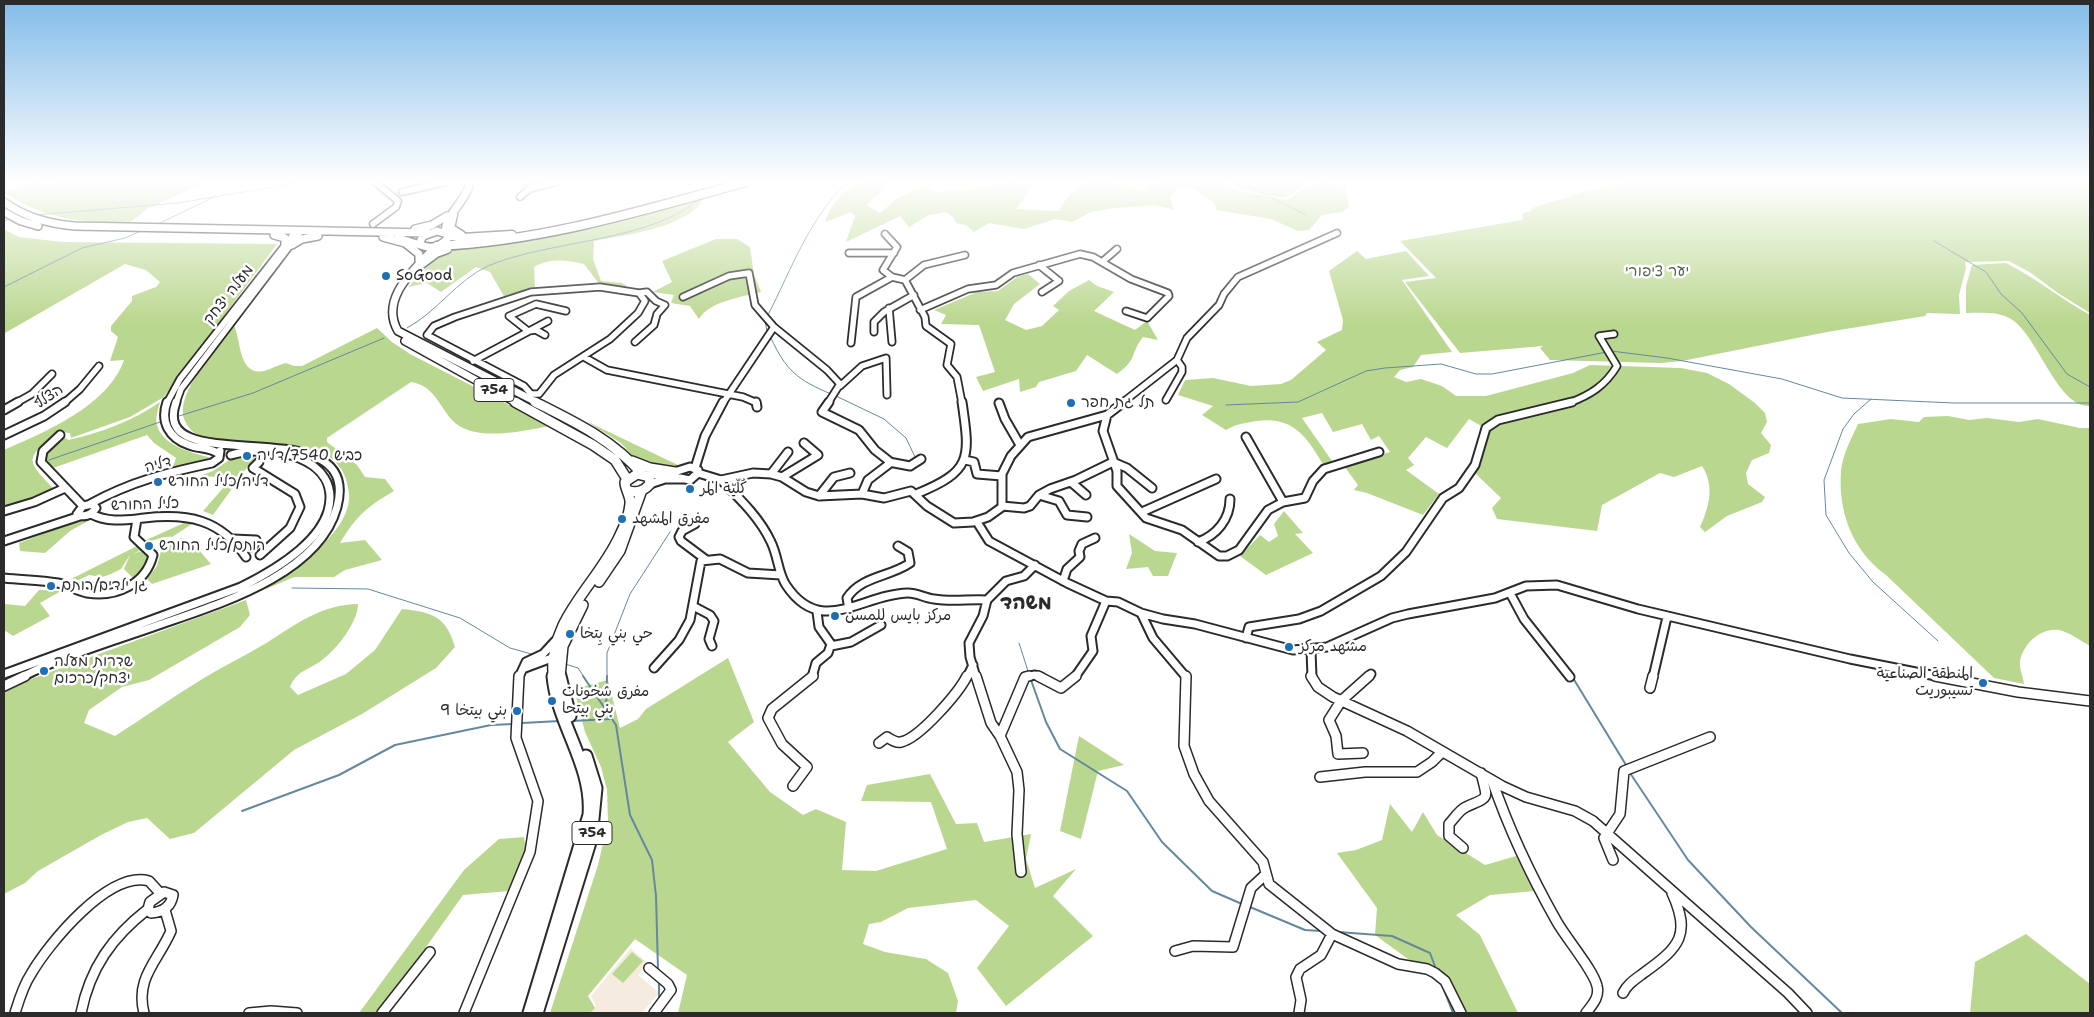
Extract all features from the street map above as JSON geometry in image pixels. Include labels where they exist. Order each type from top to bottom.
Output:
[{"type":"highway","points":[[452,229],[455,233],[489,236]]},
{"type":"highway","points":[[447,234],[458,238],[539,229]]},
{"type":"highway","points":[[437,246],[463,246],[544,236],[568,229]]},
{"type":"highway","points":[[419,263],[436,253],[463,246]]},
{"type":"main road","points":[[61,229],[274,235],[447,234]]},
{"type":"main road","points":[[171,229],[383,237],[407,239],[421,246],[437,246]]},
{"type":"main road","points":[[397,233],[414,229]]},
{"type":"main road","name":"754","points":[[434,229],[419,239],[424,252],[419,263],[398,290],[391,304],[390,318],[398,330],[592,431],[632,461],[645,481],[633,522],[620,551],[576,616],[555,655],[560,689],[591,768],[596,788],[596,804],[591,839],[537,1013]]},
{"type":"main road","name":"754","points":[[445,229],[446,241],[437,246],[399,284],[388,302],[385,319],[389,330],[593,445],[615,460],[627,479],[625,486],[629,491],[631,499],[629,511],[620,535],[590,586],[570,613],[555,655],[557,700],[582,761],[588,782],[590,809],[582,843],[529,1013]]},
{"type":"main road","points":[[274,235],[285,238],[289,245],[301,239],[318,236]]},
{"type":"main road","points":[[383,237],[413,247],[419,254],[419,263]]},
{"type":"main road","points":[[632,461],[650,468],[678,471]]},
{"type":"main road","points":[[627,479],[645,481]]},
{"type":"main road","points":[[629,491],[645,481]]},
{"type":"street","points":[[721,480],[753,474],[770,474],[782,477],[806,492],[819,496],[862,494],[884,498],[911,491],[922,502],[952,523],[977,522],[983,517],[996,514],[1002,506],[1002,476],[1020,446],[1028,437],[1106,415],[1177,360],[1187,338],[1219,305],[1224,294],[1238,277],[1288,253],[1337,233]]},
{"type":"street","name":"מעלה יצחק","points":[[219,454],[178,440],[166,428],[163,416],[167,399],[180,380],[298,234]]},
{"type":"street","points":[[884,234],[897,247],[883,270],[892,277],[905,280],[930,330],[951,344],[947,365],[957,377],[968,432],[969,443],[965,460],[958,472],[948,479],[916,494]]},
{"type":"street","name":"מעלה יצחק","points":[[236,446],[202,442],[186,435],[175,424],[172,413],[176,398],[289,245]]},
{"type":"street","points":[[1102,262],[1117,249]]},
{"type":"street","points":[[849,252],[894,254]]},
{"type":"street","points":[[920,310],[968,289],[996,285],[1013,273],[1080,254],[1093,257],[1131,279],[1169,296],[1147,318],[1126,311]]},
{"type":"street","points":[[905,280],[916,268],[965,255]]},
{"type":"street","points":[[1039,265],[1058,278],[1059,282],[1042,292]]},
{"type":"street","points":[[684,297],[729,276],[749,273],[755,305],[774,327],[827,370],[840,386]]},
{"type":"street","points":[[851,343],[856,297],[892,277]]},
{"type":"street","points":[[636,342],[654,325],[658,314],[665,305],[656,301],[649,293],[600,287],[531,292],[455,317],[434,326],[428,333],[428,338],[508,377],[524,386],[531,394],[539,394],[554,375],[610,339],[638,313],[645,301],[639,293]]},
{"type":"street","points":[[874,332],[874,322],[889,308],[914,295]]},
{"type":"street","points":[[545,335],[536,330],[528,331],[509,316],[536,304],[566,311]]},
{"type":"street","points":[[889,308],[892,342]]},
{"type":"street","points":[[473,360],[548,321]]},
{"type":"street","points":[[645,481],[665,478],[693,479],[697,470],[698,451],[728,394],[774,327]]},
{"type":"street","points":[[1246,638],[1249,627],[1299,619],[1321,611],[1380,576],[1406,552],[1443,498],[1459,488],[1475,465],[1484,434],[1490,424],[1498,420],[1568,404],[1591,393],[1614,375],[1617,366],[1599,336],[1614,334]]},
{"type":"street","points":[[584,357],[607,370],[752,399],[757,402],[757,407]]},
{"type":"street","points":[[887,395],[886,358],[870,362],[855,372],[846,384],[840,386],[822,412],[859,430],[875,450],[889,462],[910,466],[921,459]]},
{"type":"street","points":[[1166,400],[1182,372],[1182,367],[1177,360]]},
{"type":"street","name":"הצלף","points":[[4,435],[35,421],[64,403],[82,388],[99,366]]},
{"type":"street","points":[[4,410],[32,394],[52,374]]},
{"type":"street","points":[[999,403],[1005,419],[1020,446]]},
{"type":"street","points":[[1106,415],[1102,431],[1117,471],[1117,486],[1151,520],[1168,523],[1182,530],[1219,556],[1233,554],[1248,540],[1268,510],[1283,502],[1305,498],[1313,482],[1324,469],[1379,452]]},
{"type":"street","points":[[60,435],[47,446],[40,457],[43,466],[65,488],[90,506],[91,514],[79,514]]},
{"type":"street","points":[[1246,436],[1283,502]]},
{"type":"street","points":[[782,477],[803,462],[818,455],[804,443]]},
{"type":"street","points":[[4,685],[7,678],[4,675],[236,590],[270,572],[302,547],[320,526],[328,510],[330,492],[323,474],[312,463],[292,455],[268,453],[219,454],[220,450],[228,445]]},
{"type":"street","points":[[4,685],[52,664],[242,593],[275,577],[310,549],[328,527],[337,508],[339,489],[332,470],[319,459],[298,450],[236,446],[236,451],[230,455]]},
{"type":"street","points":[[770,474],[788,452]]},
{"type":"street","name":"דליה","points":[[90,506],[136,482],[168,472],[215,462],[219,454]]},
{"type":"street","name":"דליה","points":[[90,506],[126,489],[168,475],[207,468],[230,455]]},
{"type":"street","points":[[965,460],[974,462],[977,474],[1002,476]]},
{"type":"street","points":[[259,462],[253,468],[295,494],[300,507],[293,524],[273,545],[260,555]]},
{"type":"street","points":[[862,494],[868,480],[889,462]]},
{"type":"street","points":[[1002,506],[1024,508],[1030,506],[1039,495],[1050,488],[1071,482],[1113,462],[1127,468],[1152,488]]},
{"type":"street","points":[[645,481],[690,467],[721,480],[763,528],[776,553],[781,575],[786,586],[799,601],[817,612],[828,613],[849,609],[907,593],[932,598],[987,600]]},
{"type":"street","points":[[678,471],[682,479]]},
{"type":"street","points":[[819,496],[834,477],[850,473]]},
{"type":"street","points":[[1142,512],[1216,479]]},
{"type":"street","points":[[1071,482],[1086,495]]},
{"type":"street","points":[[4,511],[34,502],[65,488]]},
{"type":"street","points":[[1039,495],[1058,501],[1067,515],[1086,518]]},
{"type":"street","points":[[1198,542],[1210,537],[1216,531],[1231,506],[1230,498]]},
{"type":"street","points":[[4,541],[79,514],[90,506]]},
{"type":"street","name":"כליל החורש","points":[[91,514],[107,521],[163,516],[193,518],[215,525],[233,539],[244,553],[253,546]]},
{"type":"street","points":[[4,578],[59,583],[96,594],[120,590],[148,573],[152,566],[154,555],[134,537],[138,519]]},
{"type":"street","points":[[977,522],[989,540],[1063,581],[1106,601],[1123,603],[1141,613],[1195,624],[1281,648],[1311,650],[1344,641],[1392,618],[1495,598],[1526,586],[1557,585],[1667,616],[1868,662],[2018,692],[2090,701]]},
{"type":"street","points":[[695,524],[682,531],[679,537],[681,541],[705,559],[720,559],[748,573],[781,575]]},
{"type":"street","points":[[233,539],[254,538],[256,542],[253,546]]},
{"type":"street","points":[[1063,581],[1067,569],[1076,563],[1080,557],[1079,551],[1082,544],[1095,538]]},
{"type":"street","points":[[253,546],[273,545]]},
{"type":"street","points":[[849,609],[847,598],[854,588],[901,570],[910,563],[908,552],[898,546]]},
{"type":"street","points":[[654,668],[679,640],[690,620],[699,564],[705,559]]},
{"type":"street","points":[[1021,872],[1017,834],[1019,790],[1017,772],[1000,736],[991,723],[973,665],[969,643],[982,616],[987,600],[1006,582],[1024,576],[1035,565]]},
{"type":"street","points":[[1510,593],[1524,619],[1570,678]]},
{"type":"street","points":[[1000,736],[1025,677],[1037,674],[1061,688],[1074,678],[1093,651],[1091,636],[1106,601]]},
{"type":"street","points":[[693,606],[710,615],[714,621],[709,639],[712,646]]},
{"type":"street","points":[[817,612],[819,626],[832,646]]},
{"type":"street","points":[[1141,613],[1153,638],[1186,676],[1184,746],[1194,774],[1209,801],[1263,862],[1268,884],[1332,934],[1398,964],[1427,969],[1435,973],[1445,981],[1461,1013]]},
{"type":"street","points":[[1650,688],[1667,616]]},
{"type":"street","points":[[793,786],[807,767],[782,744],[768,718],[768,714],[812,678],[816,663],[832,646],[842,646],[855,641],[881,625]]},
{"type":"street","points":[[1311,650],[1314,658],[1310,672],[1316,685],[1341,701],[1407,731],[1492,780],[1538,802],[1577,810],[1606,832],[1788,993],[1807,1013]]},
{"type":"street","points":[[464,1013],[494,944],[530,852],[538,801],[516,738],[519,672],[526,662],[543,654],[555,655]]},
{"type":"street","points":[[519,672],[536,663],[546,663],[555,655]]},
{"type":"street","points":[[879,743],[887,737],[895,742],[903,742],[920,731],[949,704],[973,665]]},
{"type":"street","points":[[1363,753],[1338,754],[1336,736],[1329,720],[1341,701],[1371,674]]},
{"type":"street","points":[[1613,860],[1604,838],[1606,832],[1615,823],[1620,814],[1622,774],[1626,769],[1710,737]]},
{"type":"street","points":[[1320,778],[1372,772],[1411,775],[1431,764],[1442,752]]},
{"type":"street","points":[[1463,848],[1449,836],[1448,824],[1464,808],[1480,803],[1484,799],[1486,793],[1481,773]]},
{"type":"street","points":[[1492,780],[1521,856],[1572,946],[1595,981],[1598,990],[1597,997],[1586,1013]]},
{"type":"street","points":[[1175,951],[1193,946],[1233,947],[1251,888],[1265,875]]},
{"type":"street","points":[[15,1013],[24,986],[34,968],[64,928],[86,909],[116,887],[137,879],[151,882],[160,893]]},
{"type":"street","points":[[1623,993],[1627,985],[1672,949],[1678,939],[1683,926],[1682,916],[1670,890]]},
{"type":"street","points":[[81,1013],[89,980],[103,953],[121,930],[148,909],[152,899],[160,893],[168,892],[172,895],[172,901],[165,910],[155,913],[148,909]]},
{"type":"street","points":[[144,1013],[140,1003],[141,985],[171,931],[165,910]]},
{"type":"street","points":[[1299,1013],[1302,1000],[1296,977],[1300,969],[1321,955],[1332,934]]},
{"type":"street","points":[[382,1013],[430,952]]},
{"type":"street","points":[[650,968],[668,984],[671,990],[654,1013]]},
{"type":"street","points":[[249,1013],[272,1011],[297,1013]]},
{"type":"shaded area","points":[[631,948],[648,964],[638,975],[659,993],[642,1013],[590,1013],[596,1006],[591,996]]},
{"type":"green space","points":[[4,229],[19,237],[62,242],[277,244],[164,397],[130,417],[71,438],[70,433],[60,432],[40,448],[33,460],[38,472],[55,490],[4,507],[4,450],[38,435],[73,416],[104,391],[116,376],[124,360],[110,361],[118,337],[111,331],[111,326],[132,301],[132,296],[156,287],[160,282],[146,270],[125,264],[5,333],[4,355]]},
{"type":"green space","points":[[576,229],[651,229],[594,241],[593,259],[601,281],[622,283],[628,287],[625,288],[600,285],[584,264],[558,261],[546,262],[534,267],[535,289],[505,298],[490,272],[476,267],[441,292],[427,283],[408,287],[435,259],[449,252],[462,248],[535,240]]},
{"type":"green space","points":[[850,229],[872,229],[846,242]]},
{"type":"green space","name":"יער ציפורי","points":[[1467,229],[2090,229],[2090,313],[2031,273],[2009,261],[1965,262],[1966,268],[1959,295],[1960,314],[1927,313],[1925,316],[1827,332],[1682,361],[1661,363],[1550,360],[1540,348],[1543,346],[1460,353],[1405,282],[1436,278],[1400,241]]},
{"type":"green space","points":[[716,239],[737,239],[750,247],[754,275],[761,292],[718,304],[710,308],[699,319],[690,306],[671,303],[674,295],[653,292],[672,282],[662,261]]},
{"type":"green space","points":[[1357,251],[1366,259],[1406,251],[1429,276],[1402,280],[1452,352],[1421,355],[1413,367],[1400,370],[1394,377],[1406,382],[1421,379],[1442,386],[1456,396],[1486,396],[1573,373],[1590,365],[1681,368],[1707,373],[1729,384],[1755,403],[1765,413],[1767,422],[1761,433],[1771,445],[1769,453],[1752,460],[1746,473],[1748,484],[1765,497],[1762,502],[1727,516],[1705,532],[1700,527],[1708,504],[1709,489],[1702,466],[1674,477],[1660,473],[1602,505],[1597,531],[1497,519],[1492,508],[1501,498],[1475,473],[1483,427],[1469,419],[1447,448],[1426,437],[1408,458],[1414,465],[1406,470],[1439,494],[1423,515],[1367,493],[1354,490],[1358,485],[1344,466],[1390,452],[1379,436],[1371,440],[1362,424],[1333,432],[1322,413],[1302,418],[1332,461],[1323,464],[1311,445],[1297,430],[1289,425],[1269,420],[1256,421],[1237,425],[1226,430],[1202,415],[1213,406],[1178,395],[1185,380],[1213,378],[1251,386],[1281,384],[1291,380],[1326,350],[1317,342],[1342,330],[1343,320],[1329,271]]},
{"type":"green space","points":[[2006,263],[2090,315],[2090,406],[2078,403],[2068,396],[2058,384],[2021,327],[2011,319],[1995,314],[1966,313],[1966,286],[1972,265]]},
{"type":"green space","points":[[1028,274],[1040,284],[1014,304],[1005,320],[1026,330],[1042,326],[1059,310],[1053,306],[1069,291],[1089,280],[1097,286],[1114,292],[1094,311],[1135,330],[1147,321],[1158,340],[1143,337],[1131,360],[1117,374],[1087,355],[1076,371],[1039,382],[1036,387],[1020,392],[1019,379],[983,391],[976,377],[995,372],[979,325],[941,324],[946,315],[934,310],[977,292],[998,291],[1017,277]]},
{"type":"green space","points":[[234,326],[245,363],[249,368],[256,371],[264,371],[286,363],[302,366],[377,328],[392,342],[410,354],[550,426],[499,433],[472,431],[461,427],[452,420],[430,391],[419,384],[411,382],[327,438],[327,442],[357,465],[365,477],[385,479],[394,491],[363,513],[340,543],[365,540],[382,560],[345,570],[334,577],[294,577],[264,590],[304,562],[331,536],[341,522],[347,508],[349,494],[341,468],[324,453],[300,447],[273,444],[219,442],[198,435],[185,421],[183,410],[185,398],[191,385],[208,358]]},
{"type":"green space","points":[[160,402],[156,423],[165,438],[180,448],[212,458],[212,460],[172,469],[176,458],[154,443],[147,435],[53,468],[45,460],[49,450],[63,436],[68,440],[104,430],[139,415]]},
{"type":"green space","points":[[1948,416],[1969,420],[1987,418],[2019,422],[2038,419],[2080,428],[2090,428],[2090,646],[2059,630],[2046,631],[2040,634],[2029,643],[2020,661],[2024,684],[1994,678],[1874,565],[1856,542],[1845,515],[1842,501],[1841,471],[1843,459],[1858,424],[1891,419],[1919,422],[1924,417]]},
{"type":"green space","points":[[586,421],[680,466],[672,469],[637,461],[621,443]]},
{"type":"green space","points":[[255,457],[239,478],[200,476],[213,471],[232,458]]},
{"type":"green space","points":[[231,479],[239,479],[213,515],[203,511]]},
{"type":"green space","points":[[1284,511],[1303,533],[1295,534],[1313,553],[1266,575],[1240,556],[1260,535],[1269,542],[1278,536],[1274,524]]},
{"type":"green space","points":[[76,521],[88,521],[70,531],[45,553],[20,551],[19,543]]},
{"type":"green space","points":[[186,522],[195,522],[172,537],[144,541]]},
{"type":"green space","points":[[1129,534],[1155,551],[1177,553],[1168,576],[1153,576],[1148,567],[1126,569],[1132,553]]},
{"type":"green space","points":[[181,538],[198,549],[211,564],[152,584],[147,579],[157,566],[161,551]]},
{"type":"green space","points":[[137,546],[141,550],[133,554],[141,551],[146,554],[148,560],[141,573],[134,579],[124,569],[130,555],[121,569],[111,574],[102,577],[89,575],[75,582],[71,579]]},
{"type":"green space","points":[[39,590],[61,591],[40,603],[50,616],[13,636],[4,630],[4,604],[25,606]]},
{"type":"green space","points":[[246,600],[250,615],[240,627],[149,680],[122,687],[89,710],[84,723],[115,736],[220,669],[310,616],[333,607],[358,604],[351,627],[346,635],[328,655],[293,681],[290,687],[298,695],[346,674],[375,650],[402,609],[430,614],[442,622],[447,628],[455,647],[436,668],[362,714],[294,750],[194,833],[170,839],[147,818],[128,822],[38,871],[25,883],[4,894],[4,689]]},
{"type":"green space","points":[[728,658],[754,722],[728,742],[770,792],[803,815],[816,809],[846,822],[842,870],[876,871],[947,849],[931,802],[861,801],[867,785],[930,774],[956,824],[977,823],[984,842],[1031,834],[1026,859],[1035,888],[1076,869],[1053,896],[1093,936],[1006,1006],[977,968],[1009,926],[976,900],[908,908],[881,922],[869,924],[863,944],[885,952],[926,959],[948,973],[958,1001],[956,1013],[678,1013],[687,975],[635,939],[588,996],[595,1008],[590,1013],[550,1013],[598,865],[608,822],[607,790],[601,767],[585,732],[574,689],[608,680],[620,728],[638,719],[646,709]]},
{"type":"green space","points":[[1079,736],[1124,765],[1098,771],[1081,839],[1060,831]]},
{"type":"green space","points":[[1390,804],[1412,832],[1423,812],[1437,835],[1485,865],[1516,856],[1534,891],[1490,895],[1456,915],[1480,935],[1518,1013],[1468,1013],[1449,985],[1430,975],[1375,935],[1377,908],[1337,853],[1356,850],[1382,840]]},
{"type":"green space","points":[[524,837],[527,855],[509,891],[463,895],[397,988],[375,1013],[359,1013],[464,870],[499,839]]},
{"type":"green space","points":[[2026,934],[2090,984],[2090,1013],[1970,1013],[1975,962]]},
{"type":"green space","points":[[632,952],[643,961],[623,983],[612,974]]},
{"type":"waterway","points":[[407,328],[428,314],[466,279],[488,266],[512,257],[637,229]]},
{"type":"waterway","points":[[768,315],[811,229]]},
{"type":"waterway","points":[[4,287],[82,248],[125,238],[143,230]]},
{"type":"waterway","points":[[1934,241],[1986,272],[2001,294],[2022,313],[2067,374],[2090,387]]},
{"type":"waterway","points":[[765,321],[767,331]]},
{"type":"waterway","points":[[179,416],[253,393],[384,338]]},
{"type":"waterway","points":[[771,338],[782,359],[794,373],[801,379],[831,394]]},
{"type":"waterway","points":[[1611,351],[1667,358],[1782,379],[1842,398],[1871,399]]},
{"type":"waterway","points":[[1226,405],[1298,402],[1366,371],[1385,368],[1441,364],[1476,374],[1492,374],[1607,352]]},
{"type":"waterway","points":[[836,396],[884,419],[906,438],[916,459]]},
{"type":"waterway","points":[[1871,399],[1954,403],[2090,403]]},
{"type":"waterway","points":[[1871,399],[1854,414],[1843,429],[1824,480],[1826,515],[1849,553],[1873,582],[1938,641]]},
{"type":"waterway","points":[[49,460],[163,421]]},
{"type":"waterway","points":[[607,676],[607,653],[630,594],[670,532]]},
{"type":"waterway","points":[[292,588],[368,589],[460,618],[510,648],[535,655]]},
{"type":"waterway","points":[[1019,643],[1028,671]]},
{"type":"waterway","points":[[565,664],[578,668],[584,677]]},
{"type":"waterway","points":[[583,676],[616,725],[630,815],[652,860],[656,896],[658,970]]},
{"type":"waterway","points":[[606,710],[607,676]]},
{"type":"waterway","points":[[1573,678],[1626,765]]},
{"type":"waterway","points":[[1031,680],[1046,722],[1060,749],[1127,791],[1162,842],[1212,891],[1242,904]]},
{"type":"waterway","points":[[572,721],[610,719]]},
{"type":"waterway","points":[[522,723],[560,721]]},
{"type":"waterway","points":[[242,811],[339,775],[395,745],[491,725],[513,724]]},
{"type":"waterway","points":[[1630,773],[1688,860],[1751,927],[1842,1013]]},
{"type":"waterway","points":[[1250,907],[1305,930],[1321,931]]},
{"type":"waterway","points":[[1338,932],[1392,936],[1430,953],[1436,969]]},
{"type":"waterway","points":[[659,982],[659,998]]},
{"type":"waterway","points":[[1442,985],[1453,1013]]},
{"type":"place","name":"SoGood","points":[[386,276]]},
{"type":"place","name":"תל גת חפר","points":[[1071,403]]},
{"type":"place","name":"כביש 7540/דליה","points":[[247,456]]},
{"type":"place","name":"דליה/כליל החורש","points":[[158,482]]},
{"type":"place","name":"كُلّيّة المر","points":[[690,489]]},
{"type":"place","name":"مفرق المشهد","points":[[622,519]]},
{"type":"place","name":"רותם/כליל החורש","points":[[149,546]]},
{"type":"place","name":"גן ילדים/רותם","points":[[51,586]]},
{"type":"place","name":"مركز بايس للمسن","points":[[835,616]]},
{"type":"place","name":"حي بني بِتخا","points":[[570,634]]},
{"type":"place","name":"مشهد مركز","points":[[1289,647]]},
{"type":"place","name":"שדרות מעלה יצחק/כרכום","points":[[44,671]]},
{"type":"place","name":"المنطقة الصناعية تسيبوريت","points":[[1983,683]]},
{"type":"place","name":"مفرق شخونات بني بيتحا","points":[[552,701]]},
{"type":"place","name":"بني بيتخا 9","points":[[517,711]]},
{"type":"district","name":"משהד","points":[[1026,604]]}]
